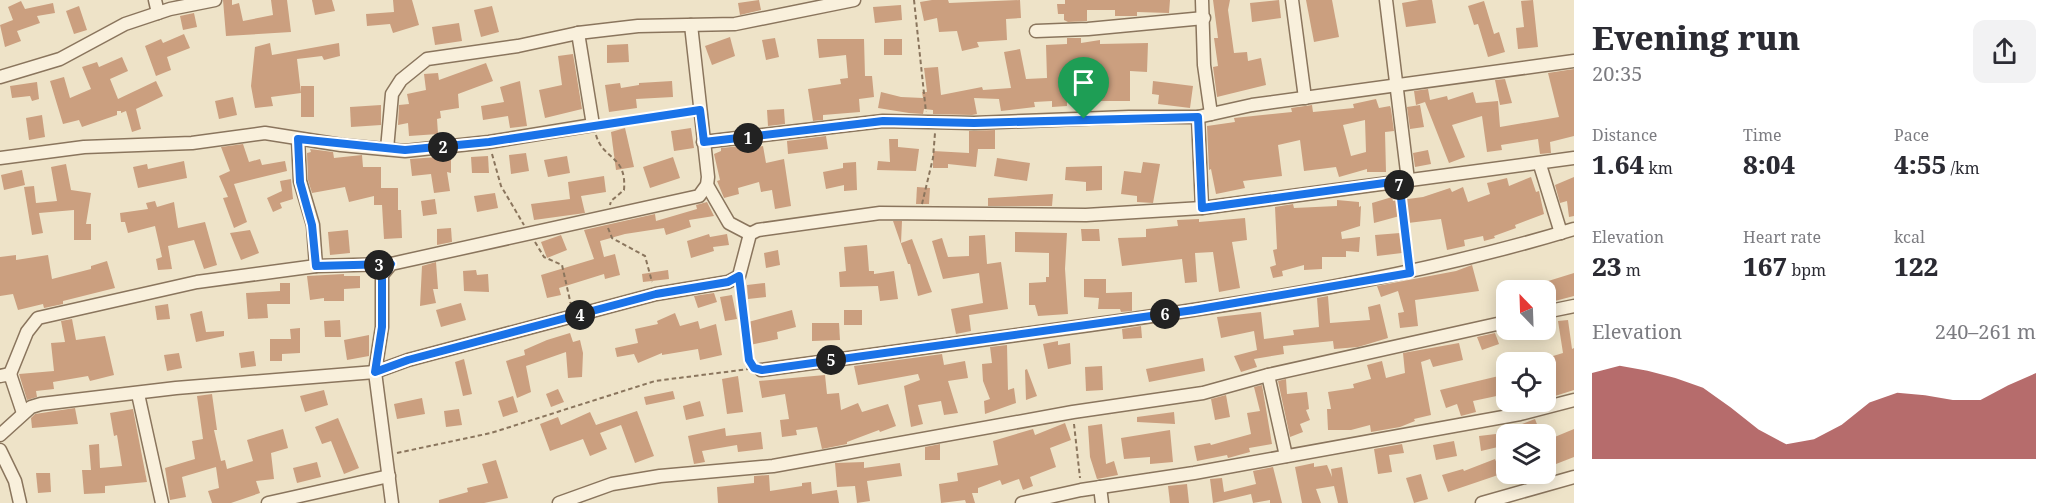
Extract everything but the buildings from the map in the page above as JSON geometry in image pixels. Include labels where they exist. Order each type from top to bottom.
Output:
[{"type":"street","points":[[155,0],[158,13]]},
{"type":"street","points":[[0,77],[60,59],[125,24],[158,13],[215,0]]},
{"type":"street","points":[[791,0],[792,14]]},
{"type":"street","points":[[387,149],[392,94],[401,80],[427,59],[518,46],[578,33],[638,26],[735,24],[854,0]]},
{"type":"street","points":[[1202,0],[1204,65],[1211,114]]},
{"type":"street","points":[[1292,0],[1305,98]]},
{"type":"street","points":[[1386,0],[1396,86],[1403,181]]},
{"type":"street","points":[[1036,30],[1088,29],[1204,18]]},
{"type":"street","points":[[691,25],[707,184],[729,223],[750,234]]},
{"type":"street","points":[[0,158],[84,147],[192,143],[253,134],[279,134],[298,139],[405,150],[489,142],[593,125],[578,33]]},
{"type":"street","points":[[704,142],[777,135],[860,122],[926,120],[974,123],[1198,117],[1231,108],[1574,61]]},
{"type":"street","points":[[1198,117],[1202,208]]},
{"type":"street","points":[[298,139],[300,182],[312,225],[316,266]]},
{"type":"street","points":[[0,435],[31,406],[40,404],[176,388],[375,372],[408,360],[656,294],[728,282],[739,276],[750,234],[758,230],[880,213],[1086,215],[1202,208],[1540,165],[1574,158]]},
{"type":"street","points":[[1540,165],[1561,233]]},
{"type":"street","points":[[23,413],[5,375],[27,332],[38,318],[197,282],[316,266],[391,264],[608,215],[688,200],[699,196],[707,184]]},
{"type":"street","points":[[762,370],[1194,310],[1410,273],[1574,229]]},
{"type":"street","points":[[391,264],[382,275],[382,327],[375,372],[392,503]]},
{"type":"street","points":[[1556,310],[1574,306]]},
{"type":"street","points":[[559,503],[612,484],[660,476],[773,466],[1073,412],[1203,393],[1268,375],[1496,324]]},
{"type":"street","points":[[1268,375],[1286,456]]},
{"type":"street","points":[[138,394],[162,503]]},
{"type":"street","points":[[1022,503],[1081,490],[1520,414],[1574,400]]},
{"type":"street","points":[[0,450],[15,481],[21,503]]},
{"type":"street","points":[[268,503],[389,476]]},
{"type":"street","points":[[1482,503],[1574,477]]},
{"type":"street","points":[[1100,488],[1102,503]]},
{"type":"path","points":[[914,0],[926,120],[935,134],[921,212]]},
{"type":"path","points":[[593,125],[700,110]]},
{"type":"path","points":[[1403,181],[1410,273]]},
{"type":"path","points":[[385,456],[490,433],[655,381],[754,368],[749,360],[739,276]]},
{"type":"path","points":[[1073,412],[1081,490]]},
{"type":"route","points":[[700,110],[704,142],[777,135],[860,122],[926,120],[974,123],[1084,119],[1198,117],[1202,208],[1399,181],[1403,231],[1410,273],[1194,310],[762,370],[754,368],[749,360],[739,276],[728,282],[656,294],[408,360],[375,372],[382,327],[382,275],[391,264],[316,266],[312,225],[300,182],[298,139],[405,150],[489,142],[700,110]]}]
